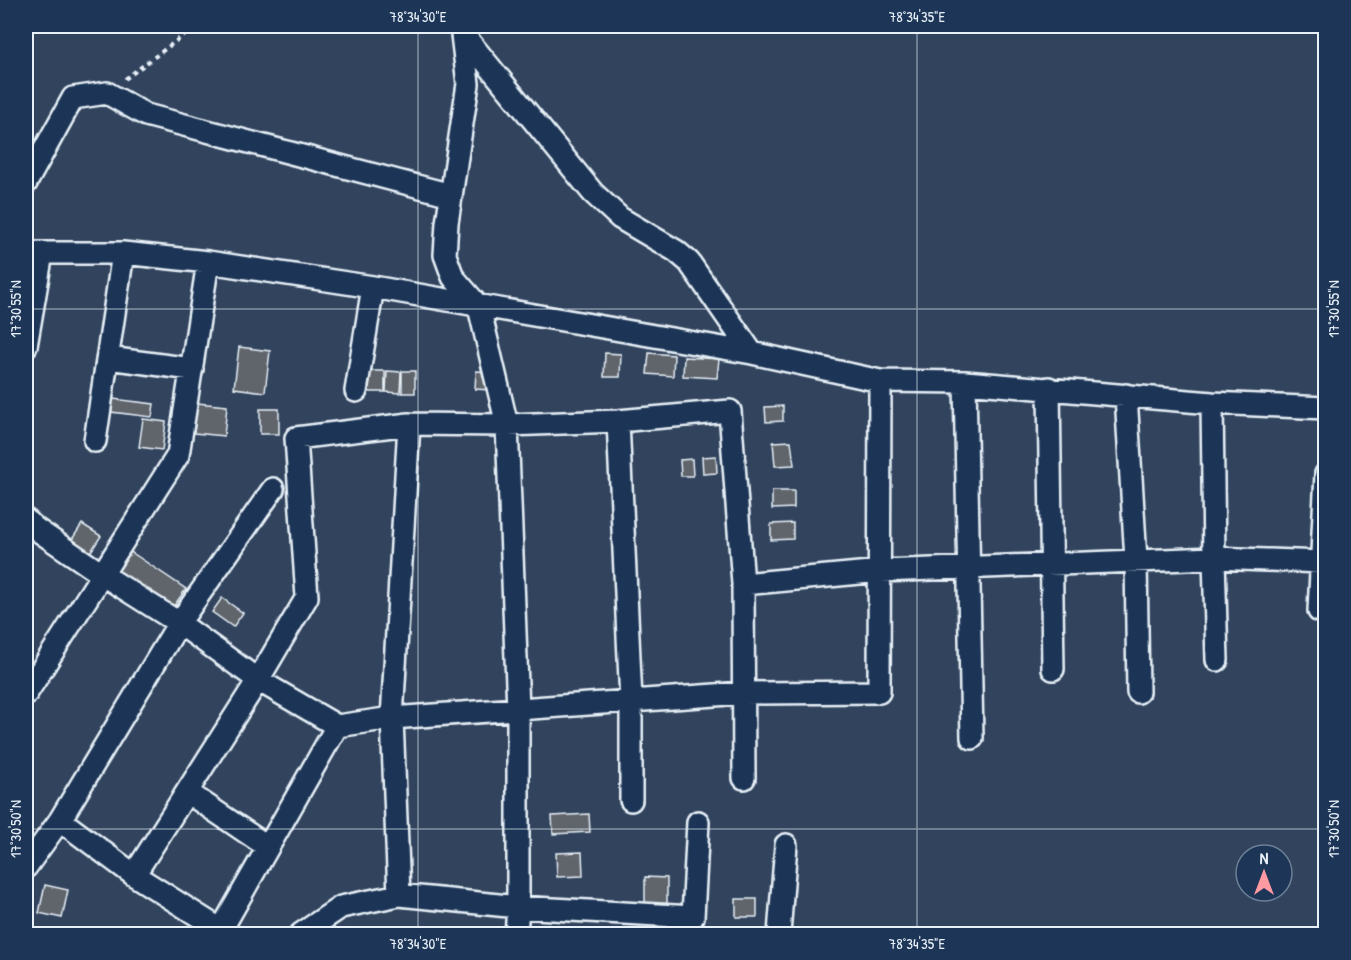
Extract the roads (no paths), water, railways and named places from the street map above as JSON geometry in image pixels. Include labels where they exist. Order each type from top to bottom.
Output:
[{"type":"street","points":[[462,29],[468,84],[447,223],[445,255],[453,277],[479,307],[507,425],[518,710],[516,934]]},
{"type":"street","points":[[462,29],[593,193],[620,218],[676,251],[689,262],[752,353]]},
{"type":"street","points":[[26,183],[73,98],[107,93],[146,115],[451,195]]},
{"type":"street","points":[[26,346],[34,253],[123,253],[208,262],[373,287],[752,353],[880,381],[965,382],[1212,403],[1326,408]]},
{"type":"street","points":[[95,441],[123,253]]},
{"type":"street","points":[[26,694],[178,455],[208,262]]},
{"type":"street","points":[[356,391],[373,287]]},
{"type":"street","points":[[108,358],[192,369]]},
{"type":"street","points":[[29,530],[179,623],[258,680],[337,726],[392,718],[742,693],[879,692],[880,381]]},
{"type":"street","points":[[965,382],[972,738]]},
{"type":"street","points":[[1048,388],[1053,669]]},
{"type":"street","points":[[1126,395],[1136,560],[1138,692]]},
{"type":"street","points":[[1212,403],[1217,660]]},
{"type":"street","points":[[134,875],[258,680],[306,597],[296,438],[409,424],[507,425],[618,421],[730,411],[743,585],[744,778]]},
{"type":"street","points":[[618,421],[631,700],[631,800]]},
{"type":"street","points":[[399,895],[392,718],[409,424]]},
{"type":"street","points":[[1319,611],[1326,474]]},
{"type":"street","points":[[26,867],[60,820],[179,623],[273,489]]},
{"type":"street","points":[[743,585],[881,571],[969,566],[1214,558],[1323,562]]},
{"type":"street","points":[[60,820],[134,875],[221,930],[337,726]]},
{"type":"street","points":[[187,792],[268,847]]},
{"type":"street","points":[[302,934],[341,907],[399,895],[518,907],[693,916],[698,822]]},
{"type":"street","points":[[779,934],[786,845]]}]
